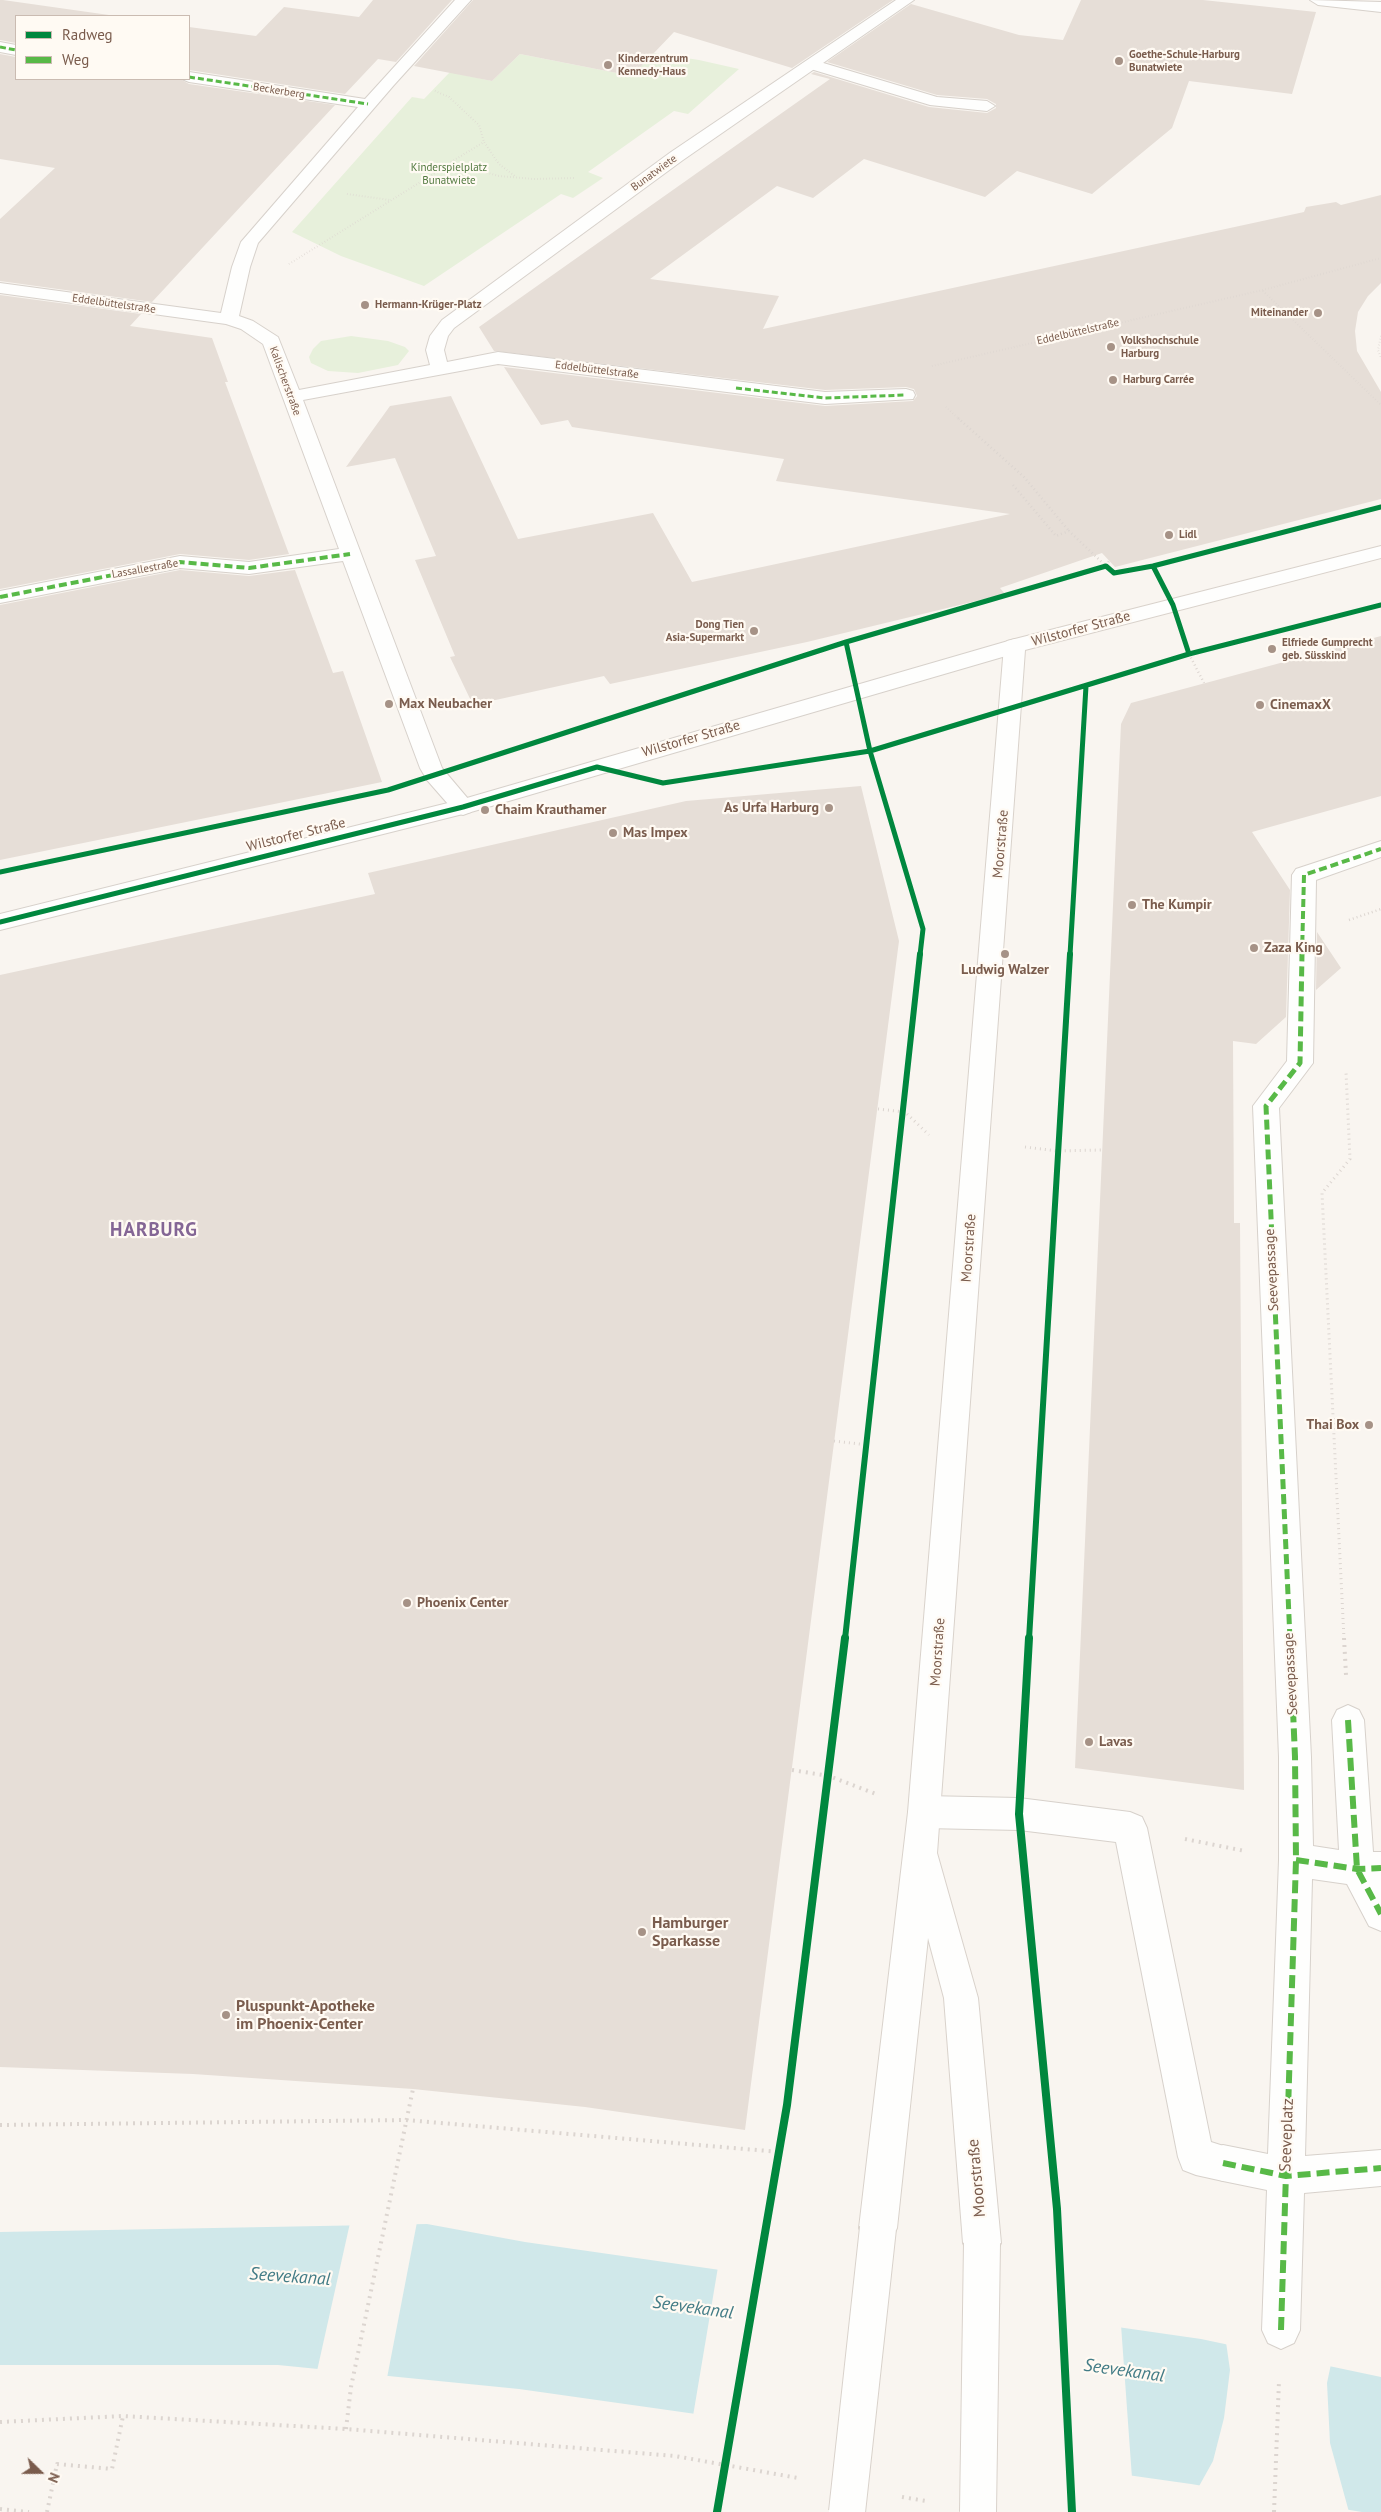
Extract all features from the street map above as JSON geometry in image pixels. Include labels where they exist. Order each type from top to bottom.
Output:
[{"type":"street","points":[[229,319],[241,267],[250,242],[368,104],[463,0]]},
{"type":"street","name":"Bunatwiete","points":[[440,369],[435,350],[439,336],[448,324],[677,156],[906,0]]},
{"type":"street","points":[[1318,0],[1381,7]]},
{"type":"street","points":[[0,47],[15,50]]},
{"type":"street","points":[[810,64],[936,102],[987,106]]},
{"type":"street","name":"Beckerberg","points":[[190,76],[368,104]]},
{"type":"street","name":"Eddelbüttelstraße","points":[[0,288],[229,319]]},
{"type":"street","name":"Kalischerstraße","points":[[229,319],[247,325],[271,341],[290,397],[434,775],[463,806]]},
{"type":"street","name":"Eddelbüttelstraße","points":[[290,397],[498,358],[825,398],[906,395]]},
{"type":"street","name":"Wilstorfer Straße","points":[[0,922],[463,806],[1015,646],[1381,552]]},
{"type":"street","name":"Lassallestraße","points":[[0,597],[180,562],[249,568],[350,554]]},
{"type":"street","name":"Moorstraße","points":[[847,2512],[922,1850],[1015,646]]},
{"type":"street","name":"Seevepassage","points":[[1295,1757],[1266,1106],[1300,1063],[1304,875],[1381,849]]},
{"type":"street","points":[[1348,1720],[1369,1869],[1381,1914]]},
{"type":"street","name":"Seeveplatz","points":[[1281,2330],[1296,1860],[1295,1757]]},
{"type":"street","points":[[925,1812],[1018,1814],[1130,1828],[1196,2157],[1286,2176],[1381,2168]]},
{"type":"street","name":"Moorstraße","points":[[922,1850],[961,1998],[982,2243],[978,2512]]},
{"type":"street","points":[[1296,1860],[1369,1869]]},
{"type":"path","points":[[388,82],[432,90],[448,97],[479,125],[484,142],[499,164],[517,178]]},
{"type":"path","points":[[306,254],[484,142]]},
{"type":"path","points":[[451,163],[483,174],[517,178],[577,178]]},
{"type":"path","points":[[1263,290],[1381,405]]},
{"type":"path","points":[[1381,336],[1378,350],[1381,358]]},
{"type":"path","points":[[906,395],[948,408],[1008,465],[1024,477],[1070,531],[1106,566],[1109,561]]},
{"type":"path","points":[[1013,485],[1056,536],[1070,531]]},
{"type":"path","points":[[1189,654],[1204,682]]},
{"type":"path","points":[[1348,921],[1381,909]]},
{"type":"path","points":[[1346,1071],[1350,1159],[1322,1193],[1348,1720]]},
{"type":"path","points":[[978,1142],[1057,1150],[1101,1150]]},
{"type":"path","points":[[834,1441],[868,1444]]},
{"type":"path","points":[[792,1770],[829,1776]]},
{"type":"path","points":[[1130,1828],[1296,1860]]},
{"type":"path","points":[[346,2429],[351,2387],[413,2089]]},
{"type":"path","points":[[0,2125],[406,2120],[780,2152]]},
{"type":"path","points":[[1057,2209],[1059,2255]]},
{"type":"path","points":[[1274,2512],[1281,2330]]},
{"type":"path","points":[[47,2512],[58,2464],[112,2469],[123,2416]]},
{"type":"path","points":[[0,2422],[123,2416],[346,2429],[675,2456],[801,2478]]},
{"type":"path","points":[[898,2496],[937,2503]]},
{"type":"path","points":[[0,2509],[28,2512]]},
{"type":"green space","name":"Kinderspielplatz Bunatwiete","points":[[653,53],[699,60],[739,69],[688,114],[674,111],[588,172],[603,178],[573,198],[561,194],[424,286],[341,256],[292,232],[412,97],[424,99],[450,72],[492,81],[520,54],[632,76]]},
{"type":"green space","points":[[351,336],[388,341],[405,347],[409,351],[398,365],[358,373],[328,371],[311,363],[309,357],[313,349],[321,341]]},
{"type":"water","name":"Seevekanal","points":[[427,2224],[525,2242],[1201,2339],[1381,2377],[1381,2512],[1362,2512],[1191,2484],[519,2389],[278,2365],[0,2365],[0,2232]]},
{"type":"pier","points":[[417,2222],[387,2378],[317,2371],[350,2223]]},
{"type":"pier","points":[[718,2267],[1121,2325],[1132,2478],[693,2416]]},
{"type":"pier","points":[[1226,2342],[1331,2364],[1327,2383],[1330,2443],[1349,2512],[1198,2488],[1213,2461],[1224,2418],[1230,2370]]},
{"type":"building","points":[[0,0],[109,15],[15,15],[15,43],[0,40]]},
{"type":"building","points":[[373,0],[452,0],[396,62],[378,59],[345,94],[190,70],[190,27],[256,36],[284,7],[359,17]]},
{"type":"building","points":[[473,0],[893,0],[792,68],[674,32],[632,76],[520,54],[492,81],[414,66]]},
{"type":"building","points":[[1081,0],[1203,0],[1316,12],[1292,94],[1189,81],[1172,128],[1092,194],[1017,171],[985,197],[864,159],[813,198],[777,186],[650,279],[779,296],[763,329],[1304,212],[1306,207],[1336,202],[1341,205],[1381,195],[1381,283],[1368,296],[1358,312],[1355,331],[1357,351],[1381,392],[1381,499],[1115,567],[1102,553],[1000,588],[1005,594],[807,642],[610,684],[604,676],[473,705],[450,657],[455,656],[415,560],[436,556],[395,458],[346,467],[390,406],[451,396],[518,539],[653,513],[692,582],[1010,514],[776,481],[784,459],[572,427],[568,420],[541,425],[504,367],[825,406],[913,401],[917,396],[914,389],[906,387],[825,390],[494,351],[479,327],[830,79],[811,74],[814,72],[929,107],[987,113],[996,108],[996,104],[987,99],[937,95],[827,62],[911,4],[1019,35],[1063,40]]},
{"type":"building","points":[[0,54],[15,57],[15,80],[182,80],[189,84],[335,105],[152,302],[0,281],[0,219],[55,168],[0,159]]},
{"type":"building","points":[[0,295],[141,314],[130,326],[212,338],[228,382],[225,382],[289,554],[249,560],[180,554],[0,589]]},
{"type":"building","points":[[180,570],[249,576],[295,570],[333,673],[343,671],[382,782],[0,860],[0,605]]},
{"type":"building","points":[[1381,636],[1381,796],[1252,832],[1290,890],[1286,1017],[1256,1044],[1233,1041],[1234,1223],[1240,1223],[1244,1790],[1075,1768],[1121,724],[1131,703]]},
{"type":"building","name":"Phoenix Center","points":[[861,786],[899,941],[745,2130],[585,2107],[413,2089],[193,2074],[0,2067],[0,975],[375,894],[368,873],[686,801]]},
{"type":"building","points":[[1317,932],[1341,968],[1316,990]]},
{"type":"marked path","points":[[0,47],[15,50]]},
{"type":"marked path","points":[[190,77],[368,104]]},
{"type":"marked path","points":[[736,388],[825,398],[906,395]]},
{"type":"marked path","points":[[0,597],[180,562],[249,568],[350,554]]},
{"type":"marked path","points":[[1281,2330],[1296,1860],[1295,1757],[1266,1106],[1300,1063],[1304,875],[1381,849]]},
{"type":"marked path","points":[[1348,1720],[1357,1869],[1381,1914]]},
{"type":"marked path","points":[[1296,1860],[1357,1869],[1381,1868]]},
{"type":"marked path","points":[[1223,2163],[1286,2176],[1381,2168]]},
{"type":"cycle path","points":[[0,872],[388,790],[846,642],[1106,566],[1114,573],[1153,566],[1320,521],[1381,507]]},
{"type":"cycle path","points":[[1153,566],[1173,605],[1189,654]]},
{"type":"cycle path","points":[[0,922],[463,807],[597,767],[663,783],[870,751],[1189,654],[1381,605]]},
{"type":"cycle path","points":[[717,2512],[787,2105],[829,1776],[868,1445],[923,929],[870,751],[846,642]]},
{"type":"cycle path","points":[[1072,2512],[1057,2209],[1019,1814],[1086,686]]},
{"type":"place","name":"Goethe-Schule-Harburg Bunatwiete","points":[[1119,61]]},
{"type":"place","name":"Kinderzentrum Kennedy-Haus","points":[[608,65]]},
{"type":"place","name":"Hermann-Krüger-Platz","points":[[365,305]]},
{"type":"place","name":"Miteinander","points":[[1318,313]]},
{"type":"place","name":"Volkshochschule Harburg","points":[[1111,347]]},
{"type":"place","name":"Harburg Carrée","points":[[1113,380]]},
{"type":"place","name":"Lidl","points":[[1169,535]]},
{"type":"place","name":"Dong Tien Asia-Supermarkt","points":[[754,631]]},
{"type":"place","name":"Elfriede Gumprecht geb. Süsskind","points":[[1272,649]]},
{"type":"place","name":"Max Neubacher","points":[[389,704]]},
{"type":"place","name":"CinemaxX","points":[[1260,705]]},
{"type":"place","name":"As Urfa Harburg","points":[[829,808]]},
{"type":"place","name":"Chaim Krauthamer","points":[[485,810]]},
{"type":"place","name":"Mas Impex","points":[[613,833]]},
{"type":"place","name":"The Kumpir","points":[[1132,905]]},
{"type":"place","name":"Zaza King","points":[[1254,948]]},
{"type":"place","name":"Ludwig Walzer","points":[[1005,954]]},
{"type":"place","name":"Thai Box","points":[[1369,1425]]},
{"type":"place","name":"Phoenix Center","points":[[407,1603]]},
{"type":"place","name":"Lavas","points":[[1089,1742]]},
{"type":"place","name":"Hamburger Sparkasse","points":[[642,1932]]},
{"type":"place","name":"Pluspunkt-Apotheke im Phoenix-Center","points":[[226,2015]]},
{"type":"district","name":"HARBURG","points":[[154,1231]]}]
